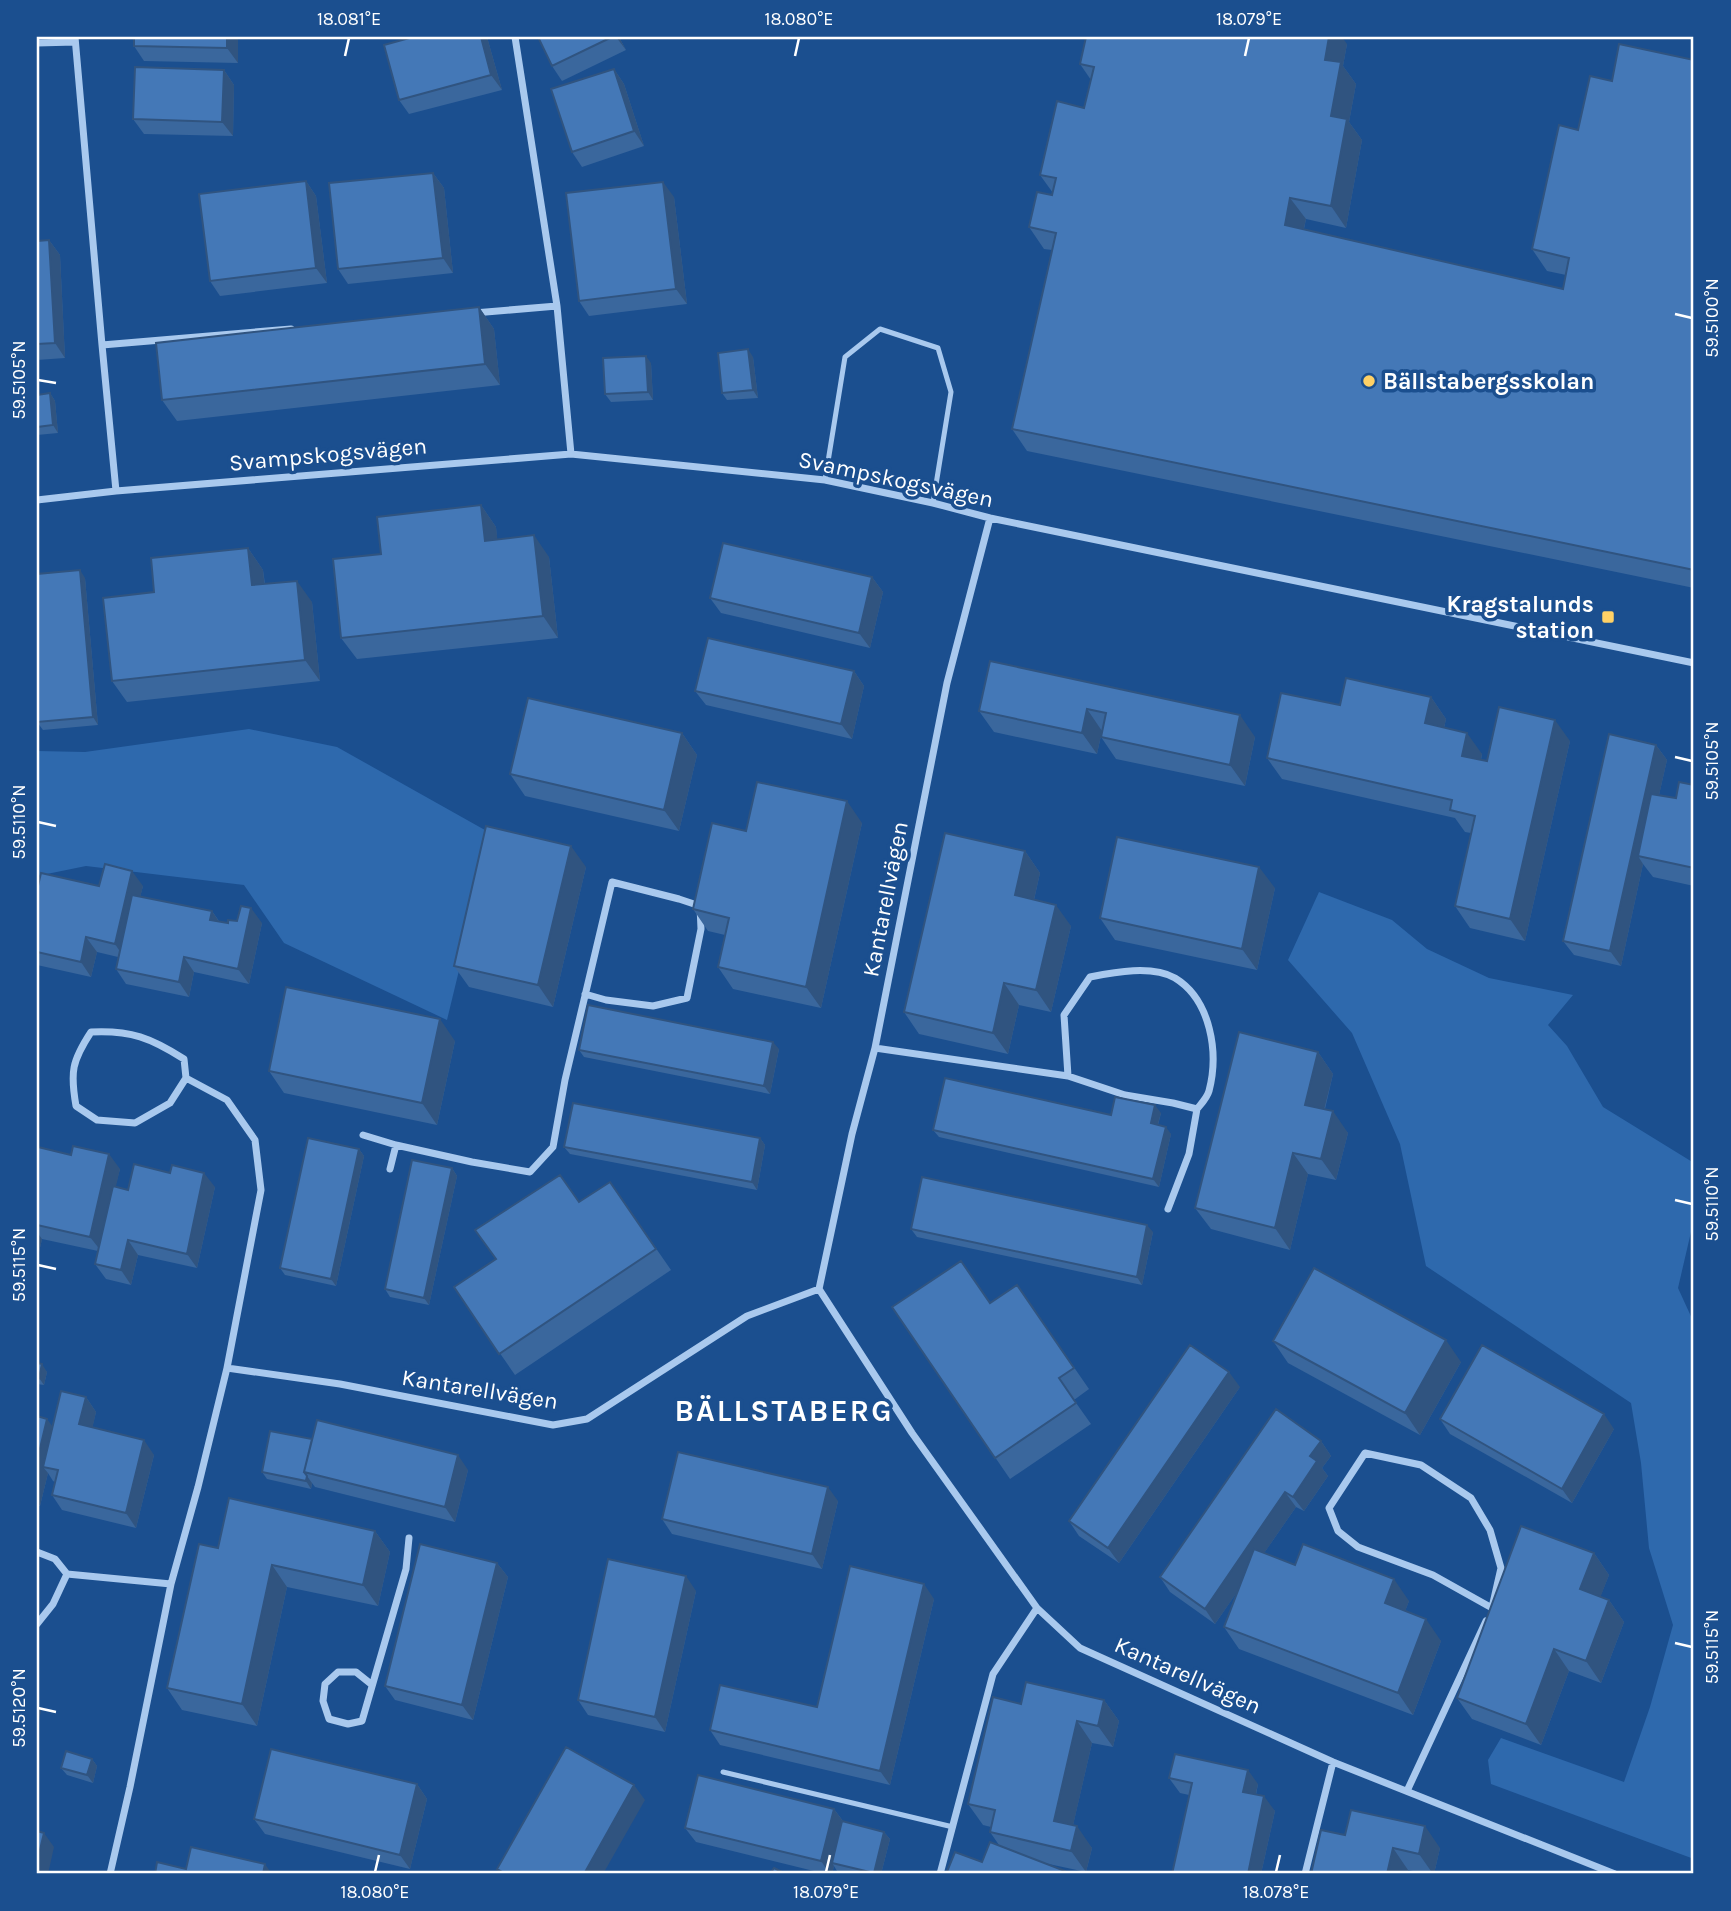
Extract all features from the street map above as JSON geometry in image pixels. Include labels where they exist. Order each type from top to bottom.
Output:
[{"type":"street","points":[[515,37],[556,306],[572,454]]},
{"type":"street","points":[[37,43],[75,39],[116,491]]},
{"type":"street","points":[[460,314],[556,306]]},
{"type":"street","points":[[102,345],[295,328]]},
{"type":"street","name":"Svampskogsvägen","points":[[37,500],[116,491],[572,454],[825,480],[990,518],[1694,663]]},
{"type":"street","name":"Kantarellvägen","points":[[990,518],[947,683],[875,1048],[852,1134],[819,1289],[912,1433],[1037,1608],[1080,1648],[1333,1762],[1615,1874]]},
{"type":"street","points":[[363,1135],[472,1162],[530,1172],[553,1147],[565,1080],[585,994],[612,882],[700,906],[701,929],[687,998],[653,1006],[585,994]]},
{"type":"street","points":[[1068,1076],[1064,1015],[1090,977],[1146,970],[1174,978],[1198,998],[1212,1038],[1212,1067],[1208,1093],[1197,1110],[1189,1154],[1168,1209]]},
{"type":"street","points":[[116,1031],[144,1037],[163,1045],[184,1059],[186,1078],[170,1103],[135,1123],[97,1121],[76,1106],[72,1082],[77,1054],[91,1032],[116,1031]]},
{"type":"street","points":[[875,1048],[1068,1076],[1125,1096],[1173,1103],[1197,1110]]},
{"type":"street","points":[[110,1874],[171,1584],[227,1368],[261,1190],[255,1140],[227,1100],[186,1078]]},
{"type":"street","points":[[390,1169],[396,1145]]},
{"type":"street","name":"Kantarellvägen","points":[[227,1368],[340,1384],[553,1425],[587,1419],[747,1316],[819,1289]]},
{"type":"street","points":[[1407,1791],[1492,1608],[1501,1568],[1490,1530],[1471,1498],[1421,1465],[1365,1453],[1329,1508],[1338,1531],[1358,1547],[1433,1575],[1492,1608]]},
{"type":"street","points":[[371,1684],[356,1672],[338,1672],[325,1684],[323,1701],[329,1719],[348,1724],[362,1721],[406,1569],[409,1538]]},
{"type":"street","points":[[37,1552],[55,1559],[67,1574],[171,1584]]},
{"type":"street","points":[[37,1624],[53,1604],[67,1574]]},
{"type":"street","points":[[940,1874],[993,1674],[1037,1608]]},
{"type":"street","points":[[1305,1874],[1333,1762]]},
{"type":"lane","points":[[825,480],[845,357],[880,328],[938,348],[951,392],[933,503]]},
{"type":"lane","points":[[723,1772],[953,1827]]},
{"type":"shaded area","points":[[249,729],[337,747],[492,834],[447,1020],[284,943],[244,885],[86,866],[37,876],[37,751],[85,752]]},
{"type":"shaded area","points":[[1319,892],[1392,920],[1427,949],[1489,978],[1573,995],[1548,1025],[1567,1046],[1603,1107],[1694,1163],[1694,1219],[1678,1288],[1694,1323],[1694,1859],[1491,1784],[1488,1760],[1501,1738],[1624,1782],[1650,1707],[1673,1625],[1649,1548],[1641,1463],[1631,1403],[1426,1266],[1400,1144],[1352,1033],[1288,960]]},
{"type":"building","points":[[134,37],[227,37],[227,48],[134,46]]},
{"type":"building","points":[[413,37],[481,37],[491,75],[399,100],[384,45]]},
{"type":"building","points":[[538,37],[612,37],[552,66]]},
{"type":"building","name":"Bällstabergsskolan","points":[[1086,37],[1329,37],[1325,60],[1341,62],[1331,116],[1347,119],[1331,206],[1290,198],[1285,225],[1563,289],[1569,258],[1532,249],[1559,125],[1578,130],[1590,76],[1612,81],[1619,44],[1694,60],[1694,570],[1012,429],[1056,233],[1029,227],[1037,192],[1052,195],[1056,178],[1040,175],[1057,101],[1084,108],[1094,67],[1080,64]]},
{"type":"building","points":[[135,67],[224,70],[222,122],[133,119]]},
{"type":"building","points":[[614,69],[634,131],[572,152],[551,89]]},
{"type":"building","points":[[433,173],[443,258],[338,269],[329,183]]},
{"type":"building","points":[[306,181],[316,268],[210,281],[199,194]]},
{"type":"building","points":[[663,182],[676,289],[579,301],[566,193]]},
{"type":"building","points":[[49,240],[55,343],[37,344],[37,241]]},
{"type":"building","points":[[479,307],[485,364],[162,400],[156,343]]},
{"type":"building","points":[[748,349],[753,390],[722,393],[718,353]]},
{"type":"building","points":[[646,356],[648,392],[605,394],[603,358]]},
{"type":"building","points":[[50,393],[53,425],[37,427],[37,395]]},
{"type":"building","points":[[481,505],[485,541],[534,535],[543,616],[341,638],[333,559],[381,554],[377,517]]},
{"type":"building","points":[[723,543],[872,577],[859,633],[710,598]]},
{"type":"building","points":[[248,548],[252,585],[297,581],[305,660],[112,681],[103,598],[154,592],[151,558]]},
{"type":"building","points":[[80,570],[93,717],[37,722],[37,574]]},
{"type":"building","points":[[708,638],[854,671],[841,724],[695,691]]},
{"type":"building","points":[[990,661],[1240,715],[1230,765],[1101,737],[1106,713],[1087,709],[1082,733],[979,711]]},
{"type":"building","points":[[1346,678],[1431,697],[1425,723],[1467,733],[1462,756],[1487,761],[1499,707],[1555,720],[1510,919],[1455,906],[1475,816],[1450,810],[1452,800],[1267,758],[1281,693],[1340,705]]},
{"type":"building","points":[[528,698],[682,733],[664,810],[510,774]]},
{"type":"building","points":[[1609,734],[1656,745],[1610,951],[1563,941]]},
{"type":"building","points":[[757,782],[847,801],[806,987],[718,967],[729,918],[693,909],[712,823],[746,831]]},
{"type":"building","points":[[1679,782],[1694,785],[1694,868],[1638,856],[1651,794],[1676,798]]},
{"type":"building","points":[[486,826],[571,846],[538,985],[454,966]]},
{"type":"building","points":[[945,833],[1025,851],[1015,895],[1056,905],[1036,990],[1004,983],[993,1033],[904,1012]]},
{"type":"building","points":[[1117,837],[1259,867],[1242,949],[1100,918]]},
{"type":"building","points":[[105,864],[132,871],[115,944],[86,937],[81,962],[37,952],[37,890],[41,873],[99,886]]},
{"type":"building","points":[[132,895],[212,911],[210,920],[228,923],[228,920],[237,921],[241,906],[251,908],[238,969],[184,957],[179,982],[116,969]]},
{"type":"building","points":[[286,987],[440,1019],[422,1103],[269,1071]]},
{"type":"building","points":[[588,1005],[773,1042],[764,1086],[579,1050]]},
{"type":"building","points":[[1239,1032],[1318,1052],[1305,1105],[1333,1111],[1321,1159],[1293,1153],[1275,1228],[1195,1208]]},
{"type":"building","points":[[945,1078],[1111,1115],[1115,1097],[1155,1105],[1151,1123],[1166,1127],[1153,1179],[933,1130]]},
{"type":"building","points":[[573,1103],[760,1138],[752,1182],[564,1147]]},
{"type":"building","points":[[308,1138],[359,1149],[331,1279],[280,1268]]},
{"type":"building","points":[[73,1146],[109,1154],[90,1237],[37,1225],[38,1147],[71,1155]]},
{"type":"building","points":[[412,1160],[452,1168],[424,1298],[385,1289]]},
{"type":"building","points":[[134,1164],[170,1173],[172,1165],[204,1173],[187,1254],[128,1240],[121,1270],[95,1264],[113,1186],[128,1190]]},
{"type":"building","points":[[560,1175],[579,1202],[610,1182],[656,1249],[499,1354],[454,1287],[496,1259],[475,1230]]},
{"type":"building","points":[[922,1177],[1147,1225],[1137,1277],[911,1229]]},
{"type":"building","points":[[961,1261],[990,1303],[1017,1285],[1074,1368],[1059,1378],[1076,1403],[995,1458],[892,1307]]},
{"type":"building","points":[[1314,1268],[1446,1340],[1405,1413],[1273,1341]]},
{"type":"building","points":[[1190,1345],[1229,1372],[1108,1548],[1069,1521]]},
{"type":"building","points":[[1482,1345],[1604,1414],[1562,1489],[1440,1419]]},
{"type":"building","points":[[37,1363],[42,1364],[39,1378],[37,1377]]},
{"type":"building","points":[[61,1391],[86,1397],[79,1424],[144,1440],[126,1513],[52,1495],[58,1470],[43,1467]]},
{"type":"building","points":[[1276,1409],[1321,1441],[1310,1456],[1317,1461],[1293,1497],[1285,1492],[1205,1609],[1160,1577]]},
{"type":"building","points":[[37,1416],[47,1419],[37,1461]]},
{"type":"building","points":[[317,1420],[458,1455],[445,1507],[304,1472]]},
{"type":"building","points":[[270,1431],[312,1439],[304,1472],[306,1481],[262,1472]]},
{"type":"building","points":[[678,1452],[828,1487],[812,1554],[662,1519]]},
{"type":"building","points":[[229,1498],[375,1531],[363,1585],[272,1565],[242,1704],[167,1688],[199,1544],[218,1548]]},
{"type":"building","points":[[1521,1526],[1594,1553],[1580,1589],[1609,1600],[1586,1661],[1554,1649],[1526,1724],[1457,1698]]},
{"type":"building","points":[[420,1544],[497,1563],[462,1705],[385,1686]]},
{"type":"building","points":[[1303,1544],[1394,1579],[1385,1603],[1426,1619],[1398,1693],[1224,1627],[1254,1549],[1295,1565]]},
{"type":"building","points":[[608,1559],[686,1576],[655,1717],[578,1700]]},
{"type":"building","points":[[850,1566],[924,1584],[880,1771],[710,1730],[720,1685],[817,1707]]},
{"type":"building","points":[[1026,1682],[1104,1700],[1098,1726],[1077,1721],[1054,1821],[1077,1826],[1071,1851],[990,1832],[995,1810],[968,1804],[993,1697],[1021,1704]]},
{"type":"building","points":[[566,1747],[634,1785],[584,1874],[506,1874],[497,1869]]},
{"type":"building","points":[[271,1749],[417,1784],[400,1855],[254,1819]]},
{"type":"building","points":[[66,1751],[92,1759],[87,1775],[61,1768]]},
{"type":"building","points":[[1175,1754],[1248,1770],[1243,1792],[1264,1796],[1248,1874],[1172,1874],[1192,1783],[1169,1778]]},
{"type":"building","points":[[698,1775],[834,1809],[821,1861],[685,1828]]},
{"type":"building","points":[[1351,1810],[1425,1826],[1419,1854],[1393,1848],[1387,1874],[1311,1874],[1321,1830],[1345,1835]]},
{"type":"building","points":[[842,1821],[884,1832],[874,1873],[832,1863]]},
{"type":"building","points":[[37,1831],[44,1833],[37,1862]]},
{"type":"building","points":[[990,1842],[1065,1871],[1063,1874],[946,1874],[955,1852],[982,1862]]},
{"type":"building","points":[[191,1847],[265,1864],[263,1874],[155,1874],[157,1862],[186,1869]]},
{"type":"building","points":[[774,1868],[786,1874],[770,1874]]},
{"type":"place","name":"Bällstabergsskolan","points":[[1369,381]]},
{"type":"place","name":"Kragstalunds station","points":[[1608,617]]},
{"type":"district","name":"BÄLLSTABERG","points":[[784,1411]]}]
